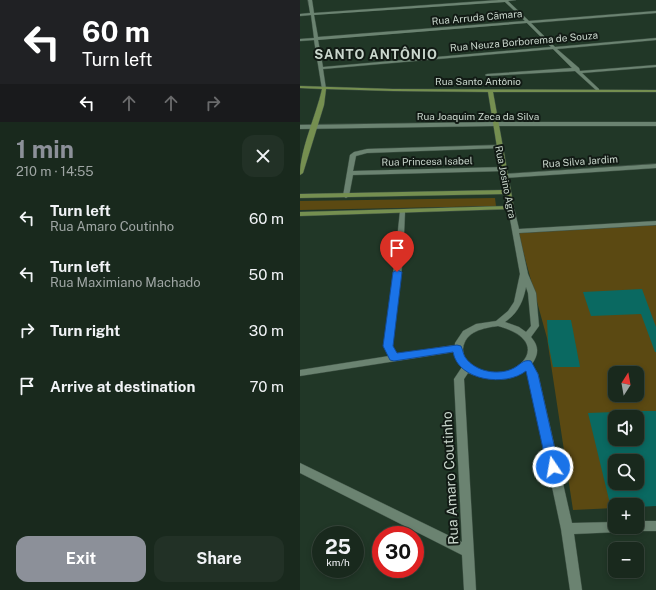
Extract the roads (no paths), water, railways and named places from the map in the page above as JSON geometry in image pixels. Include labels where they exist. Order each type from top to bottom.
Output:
[{"type":"main road","name":"Rua Santo Antônio","points":[[300,87],[324,89],[490,91],[656,91]]},
{"type":"main road","points":[[300,173],[315,126],[324,89]]},
{"type":"main road","name":"Rua Josino Agra","points":[[490,91],[511,208]]},
{"type":"main road","points":[[300,196],[508,192]]},
{"type":"main road","points":[[300,214],[511,208]]},
{"type":"street","points":[[310,0],[322,68],[324,89]]},
{"type":"street","points":[[505,0],[597,90]]},
{"type":"street","points":[[300,15],[514,0]]},
{"type":"street","name":"Rua Arruda Cãmara","points":[[300,40],[656,12]]},
{"type":"street","name":"Rua Neuza Borborema de Souza","points":[[322,68],[656,39]]},
{"type":"street","points":[[487,75],[656,66]]},
{"type":"street","name":"Rua Joaquim Zeca da Silva","points":[[300,127],[495,124],[656,124]]},
{"type":"street","points":[[346,196],[354,154],[367,151],[499,147]]},
{"type":"street","name":"Rua Silva Jardim","points":[[505,173],[656,166]]},
{"type":"street","name":"Rua Princesa Isabel","points":[[350,173],[505,173]]},
{"type":"street","name":"Rua Josino Agra","points":[[511,208],[524,274],[532,293],[535,326],[527,336]]},
{"type":"street","points":[[394,357],[388,346],[399,258],[402,212]]},
{"type":"street","points":[[516,230],[656,223]]},
{"type":"street","name":"Rua Josino Agra","points":[[498,323],[510,316],[516,307],[520,297],[524,274]]},
{"type":"street","points":[[498,323],[520,330],[527,336],[532,349],[531,356],[527,364],[508,375],[484,375],[467,367],[459,357],[457,348],[460,340],[466,332],[475,327],[498,323]]},
{"type":"street","points":[[300,373],[457,348]]},
{"type":"street","points":[[527,364],[533,374],[567,529],[576,590]]},
{"type":"street","name":"Rua Amaro Coutinho","points":[[467,367],[459,379],[470,590]]},
{"type":"street","points":[[300,468],[469,552]]},
{"type":"street","points":[[644,526],[656,526]]},
{"type":"street","points":[[567,529],[608,527]]},
{"type":"district","name":"SANTO ANTÔNIO","points":[[376,54]]}]
